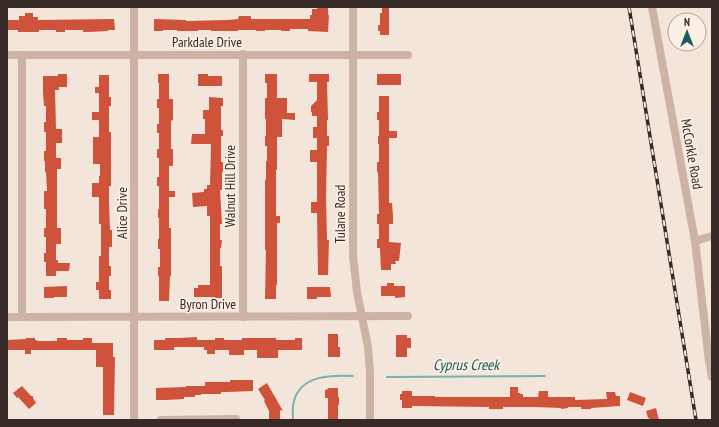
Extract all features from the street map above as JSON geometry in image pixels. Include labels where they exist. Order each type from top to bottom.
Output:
[{"type":"street","name":"Alice Drive","points":[[134,7],[134,420]]},
{"type":"street","name":"Tulane Road","points":[[353,7],[353,256],[355,283],[370,362],[370,420]]},
{"type":"street","name":"McCorkle Road","points":[[652,7],[694,241],[712,378]]},
{"type":"street","name":"Walnut Hill Drive","points":[[243,54],[243,317]]},
{"type":"street","name":"Parkdale Drive","points":[[7,55],[408,55]]},
{"type":"street","points":[[22,55],[22,317]]},
{"type":"street","points":[[694,241],[712,236]]},
{"type":"street","name":"Byron Drive","points":[[7,317],[408,316]]},
{"type":"street","points":[[161,420],[236,419]]},
{"type":"building","points":[[317,7],[328,7],[328,32],[308,31],[308,29],[290,29],[290,31],[154,31],[154,19],[186,21],[228,20],[238,19],[239,16],[251,16],[251,19],[310,19],[312,9],[317,9]]},
{"type":"building","points":[[382,7],[389,7],[389,35],[380,35],[380,31],[378,31]]},
{"type":"building","points":[[25,13],[33,13],[33,17],[38,17],[38,20],[114,19],[115,30],[83,32],[83,30],[65,30],[65,32],[56,32],[56,30],[39,30],[39,32],[18,32],[18,30],[7,30],[7,20],[19,20],[19,16],[25,16]]},
{"type":"building","points":[[58,74],[67,74],[67,87],[59,87],[59,90],[55,90],[56,129],[62,129],[62,143],[56,143],[56,158],[61,158],[61,169],[57,169],[57,228],[61,228],[61,244],[56,244],[56,260],[58,260],[58,263],[70,263],[69,271],[56,271],[56,276],[46,276],[46,262],[44,262],[44,253],[46,253],[46,237],[44,237],[44,228],[46,228],[46,209],[44,209],[44,191],[47,191],[44,161],[44,151],[46,151],[46,132],[44,132],[44,122],[46,122],[46,106],[44,106],[43,76],[58,76]]},
{"type":"building","points":[[158,74],[169,74],[169,99],[173,99],[171,149],[173,149],[173,166],[169,166],[169,191],[175,191],[175,197],[169,197],[169,228],[171,228],[171,276],[169,301],[159,301],[159,186],[157,186],[157,177],[159,177],[159,158],[157,158],[157,149],[159,149],[159,133],[157,133],[157,124],[159,124],[159,108],[157,108],[157,99],[159,99]]},
{"type":"building","points":[[198,74],[222,76],[222,86],[198,86]]},
{"type":"building","points":[[265,74],[277,74],[277,98],[287,98],[287,113],[295,113],[295,120],[282,119],[282,137],[277,137],[276,216],[280,216],[280,223],[277,223],[276,299],[265,299],[265,180],[267,146],[265,146],[265,98],[267,98],[267,83],[265,83]]},
{"type":"building","points":[[309,74],[329,74],[329,82],[327,82],[327,136],[329,136],[329,146],[327,146],[326,197],[327,240],[329,240],[328,275],[318,275],[317,213],[311,213],[311,202],[317,202],[317,162],[310,162],[310,150],[317,150],[317,138],[313,138],[313,127],[317,127],[317,116],[312,116],[311,106],[317,100],[317,82],[309,82]]},
{"type":"building","points":[[377,74],[401,74],[401,85],[377,85]]},
{"type":"building","points":[[99,75],[109,75],[109,97],[111,97],[111,106],[109,106],[109,132],[111,132],[111,186],[109,186],[109,201],[112,247],[109,247],[109,266],[111,266],[111,276],[109,276],[109,290],[111,290],[111,299],[99,299],[99,290],[96,290],[96,282],[99,282],[99,256],[101,256],[101,224],[99,224],[99,197],[92,197],[92,183],[99,183],[100,164],[93,164],[93,137],[99,137],[99,120],[92,120],[92,112],[99,112],[99,93],[95,93],[95,87],[99,87]]},
{"type":"building","points":[[379,96],[389,96],[389,131],[397,131],[397,138],[389,138],[389,203],[392,203],[393,224],[389,224],[389,242],[401,243],[399,261],[395,261],[396,264],[391,264],[391,270],[381,270],[380,248],[377,248],[377,239],[379,239],[379,224],[377,224],[377,214],[379,214],[377,162],[379,162],[379,120],[377,120],[377,112],[379,112]]},
{"type":"building","points":[[209,97],[223,98],[223,106],[221,106],[221,130],[223,130],[223,136],[221,136],[221,162],[223,162],[223,172],[222,190],[220,190],[222,224],[220,224],[220,240],[222,240],[220,248],[220,266],[222,266],[222,298],[194,297],[194,288],[198,288],[198,285],[210,285],[210,216],[207,216],[207,206],[193,207],[192,193],[204,192],[204,189],[207,189],[207,185],[210,185],[211,144],[191,144],[192,134],[205,134],[205,119],[203,119],[203,110],[209,110]]},
{"type":"building","points":[[387,283],[394,283],[394,286],[405,286],[405,297],[395,298],[395,296],[381,296],[381,286],[387,286]]},
{"type":"building","points":[[67,286],[67,297],[44,298],[44,287]]},
{"type":"building","points":[[307,287],[330,287],[331,297],[307,299]]},
{"type":"building","points":[[328,334],[338,334],[340,357],[328,357]]},
{"type":"building","points":[[396,335],[407,335],[407,338],[411,338],[411,348],[407,348],[407,357],[396,357]]},
{"type":"building","points":[[197,337],[197,340],[215,340],[215,338],[224,338],[224,340],[242,340],[242,338],[276,338],[276,340],[295,340],[295,338],[302,338],[302,350],[278,350],[278,358],[257,358],[257,350],[244,350],[244,355],[229,355],[229,350],[215,350],[215,354],[207,354],[207,350],[204,350],[204,347],[174,347],[174,350],[154,350],[154,340],[165,340],[165,338]]},
{"type":"building","points":[[35,338],[35,340],[39,341],[57,341],[57,338],[67,338],[67,340],[83,340],[83,338],[92,338],[92,343],[113,343],[113,357],[115,357],[114,415],[103,415],[103,367],[96,367],[96,350],[31,350],[31,354],[25,354],[25,350],[7,350],[7,340]]},
{"type":"building","points":[[230,380],[253,380],[253,391],[221,392],[221,394],[201,394],[195,395],[195,397],[184,397],[184,399],[156,400],[156,388],[205,386],[205,382],[230,382]]},
{"type":"building","points":[[267,383],[283,411],[280,410],[280,420],[269,420],[269,411],[264,401],[265,400],[258,389]]},
{"type":"building","points":[[22,386],[31,396],[33,396],[36,403],[29,409],[13,393]]},
{"type":"building","points":[[510,387],[518,387],[518,393],[523,394],[523,397],[538,397],[539,391],[548,391],[548,397],[575,397],[575,400],[607,399],[606,392],[615,392],[616,396],[620,396],[620,406],[591,409],[581,409],[581,407],[568,407],[561,409],[503,407],[503,409],[489,409],[489,407],[412,406],[412,408],[402,408],[402,400],[400,400],[400,394],[402,394],[402,391],[412,391],[412,396],[510,397]]},
{"type":"building","points":[[328,388],[338,388],[338,420],[328,420],[328,398],[325,398],[325,390]]},
{"type":"building","points":[[630,392],[646,398],[643,406],[627,400]]},
{"type":"building","points":[[656,408],[659,420],[650,420],[646,411]]},
{"type":"waterway","name":"Cyprus Creek","points":[[293,420],[294,401],[298,392],[303,386],[318,378],[353,376]]},
{"type":"waterway","name":"Cyprus Creek","points":[[387,377],[545,376]]},
{"type":"railway","points":[[629,7],[696,420]]}]
